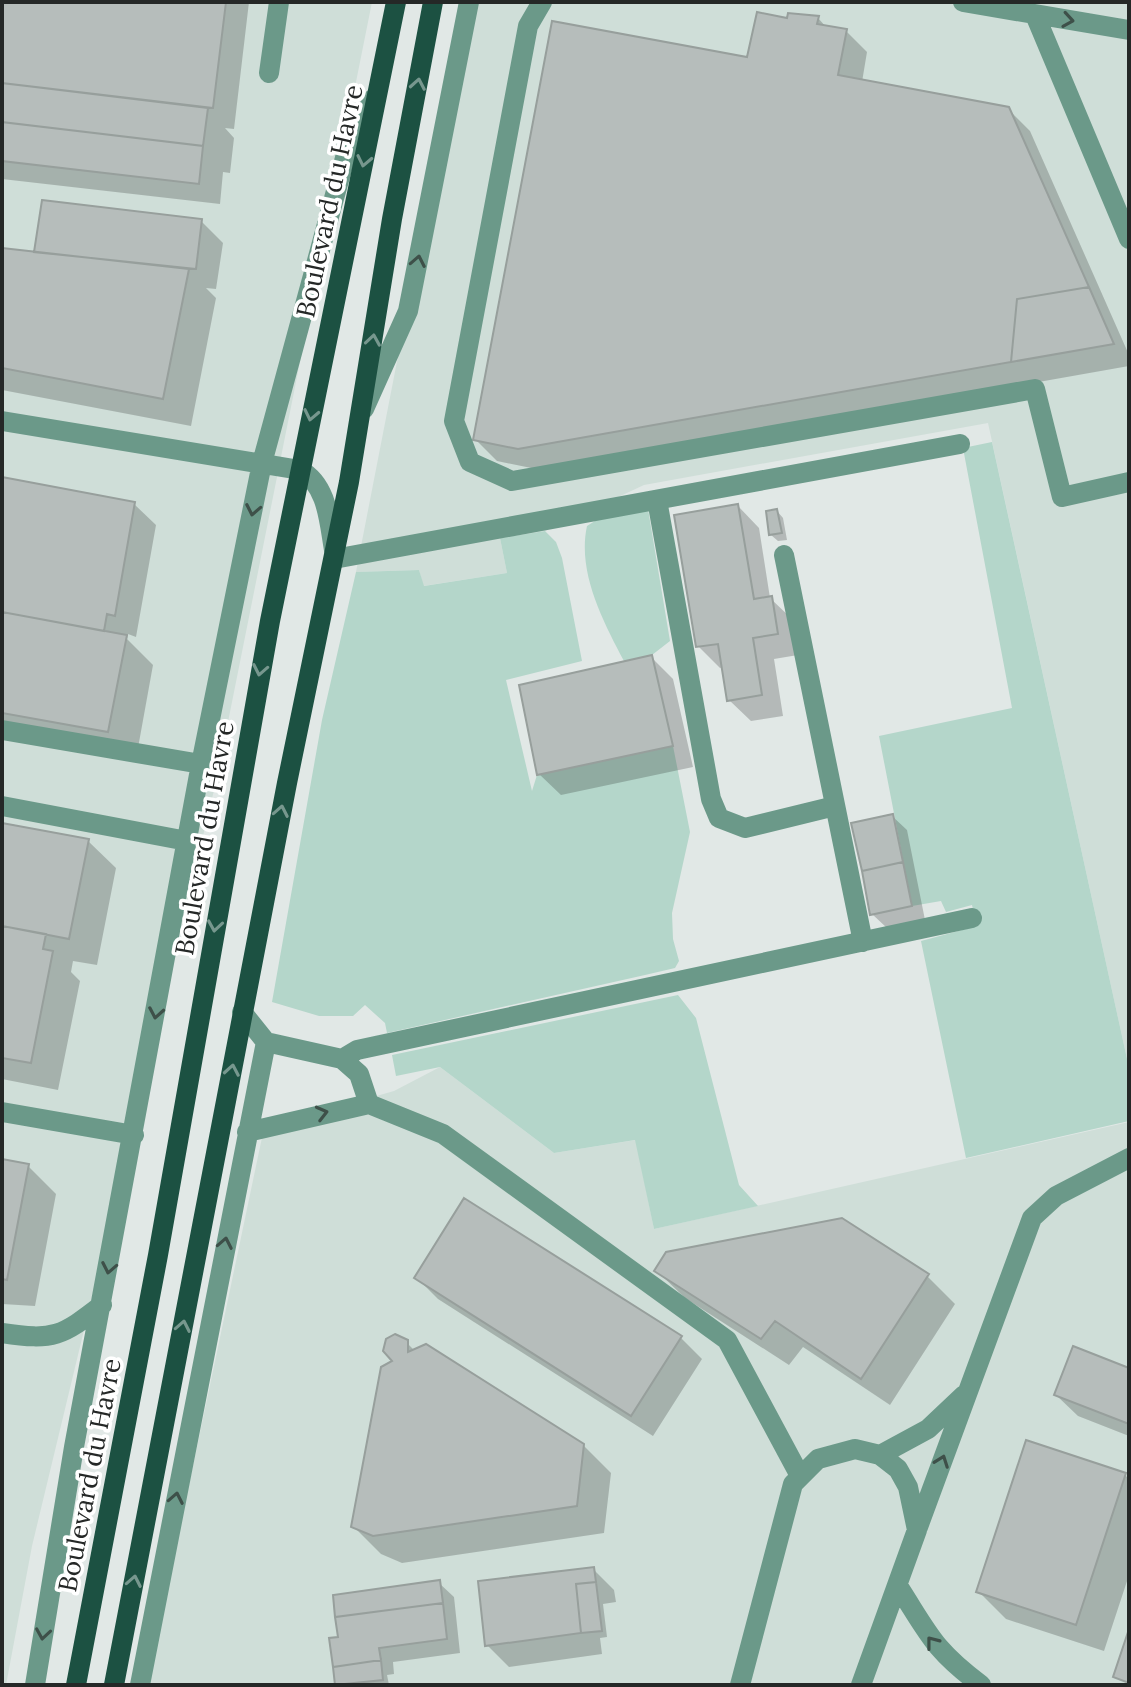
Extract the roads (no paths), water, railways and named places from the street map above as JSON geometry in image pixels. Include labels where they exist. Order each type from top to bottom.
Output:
[{"type":"main road","name":"Boulevard du Havre","points":[[76,1685],[158,1255],[237,795],[396,2]]},
{"type":"main road","points":[[114,1685],[242,1012],[362,412],[392,219],[433,2]]},
{"type":"street","points":[[269,73],[279,2]]},
{"type":"street","points":[[362,412],[408,311],[469,2]]},
{"type":"street","points":[[542,2],[528,26],[454,421],[470,462],[512,481],[1035,389],[1062,497],[1129,482]]},
{"type":"street","points":[[963,2],[1129,30]]},
{"type":"street","points":[[1035,15],[1129,239]]},
{"type":"street","points":[[35,1685],[74,1447],[201,764],[262,463],[348,147],[379,88]]},
{"type":"street","points":[[2,421],[300,470],[313,480],[324,499],[334,556],[960,444]]},
{"type":"street","points":[[657,500],[711,799],[719,818],[745,828],[835,806]]},
{"type":"street","points":[[784,555],[863,942]]},
{"type":"street","points":[[2,730],[201,764]]},
{"type":"street","points":[[2,806],[187,841]]},
{"type":"street","points":[[342,1059],[357,1050],[972,918]]},
{"type":"street","points":[[242,1012],[266,1042],[342,1059],[359,1074],[369,1104]]},
{"type":"street","points":[[140,1685],[266,1042]]},
{"type":"street","points":[[247,1132],[369,1104],[443,1134],[727,1340],[799,1474]]},
{"type":"street","points":[[2,1112],[134,1135]]},
{"type":"street","points":[[861,1685],[1032,1218],[1056,1196],[1129,1158]]},
{"type":"street","points":[[2,1333],[27,1337],[66,1333],[102,1305]]},
{"type":"street","points":[[880,1455],[928,1429],[967,1392]]},
{"type":"street","points":[[740,1685],[793,1484],[799,1474],[818,1459],[836,1452],[855,1449],[880,1455],[898,1469],[908,1487],[917,1530]]},
{"type":"street","points":[[898,1586],[921,1627],[945,1658],[981,1685]]}]
